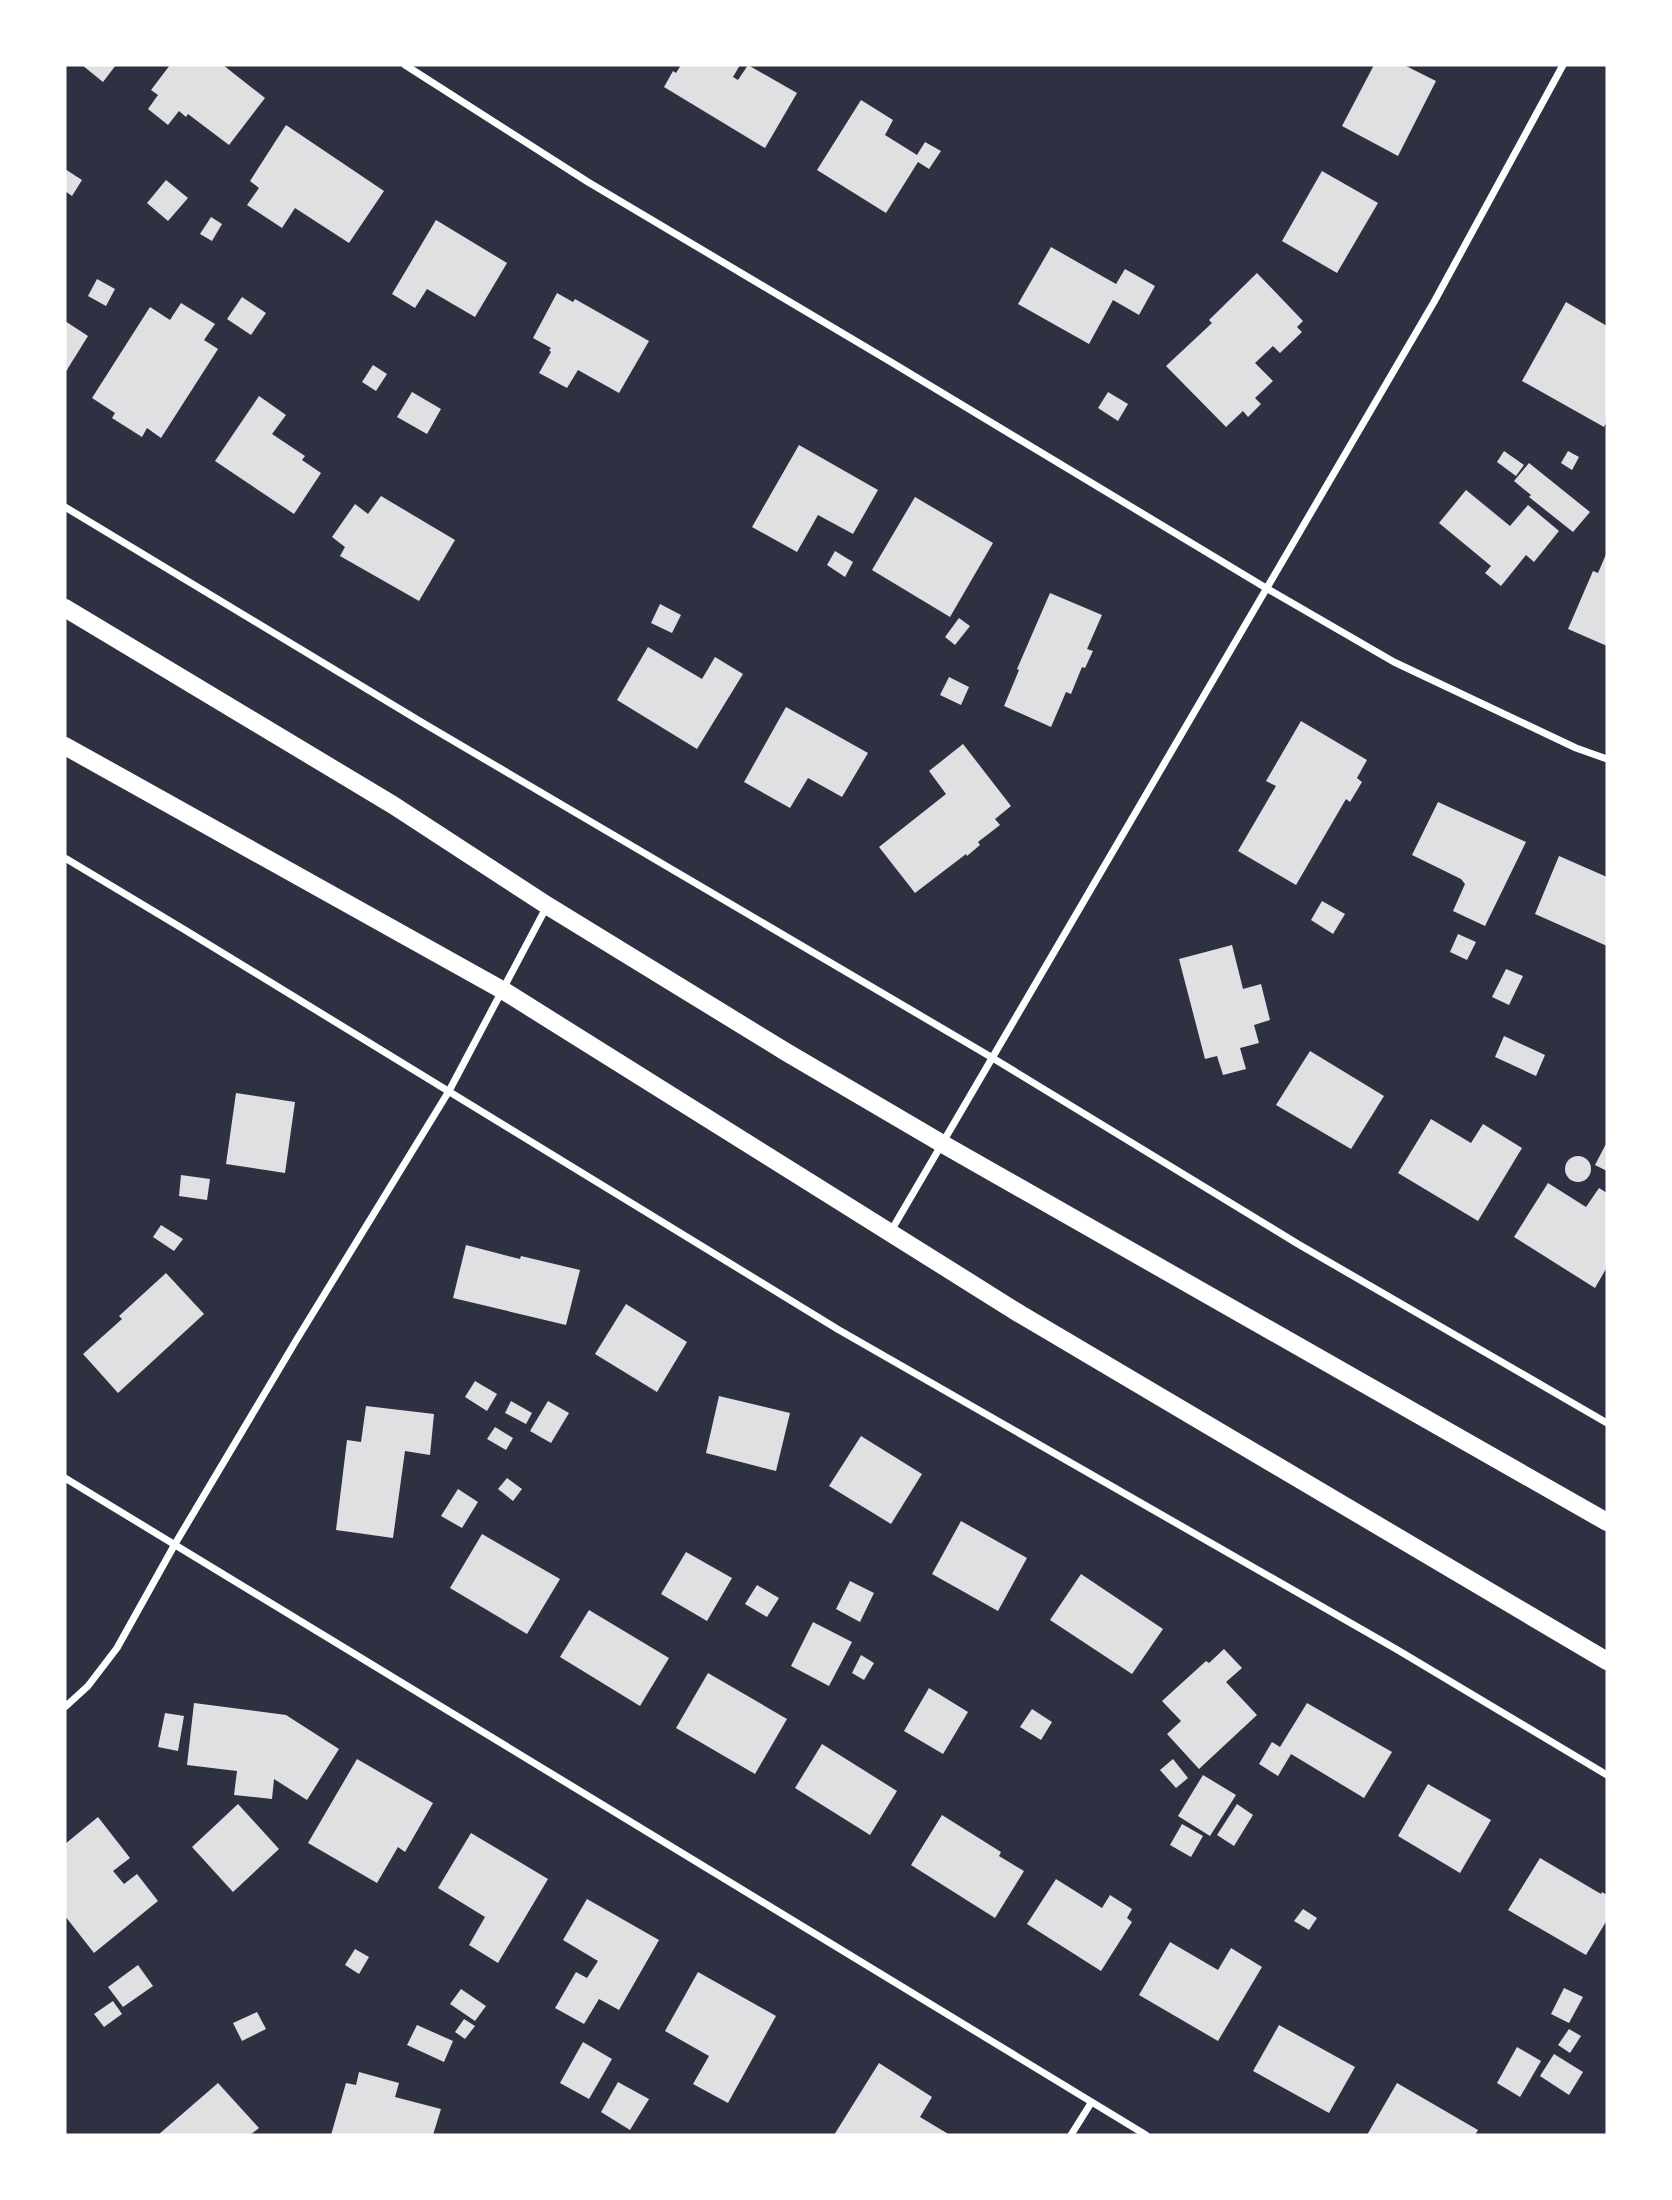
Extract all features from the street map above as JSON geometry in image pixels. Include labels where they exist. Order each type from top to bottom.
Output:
[{"type":"main road","points":[[65,608],[393,805],[548,906],[745,1028],[940,1143],[1607,1522]]},
{"type":"main road","points":[[65,746],[504,991],[1020,1314],[1607,1661]]},
{"type":"street","points":[[405,65],[588,182],[1266,589],[1394,662],[1607,760]]},
{"type":"street","points":[[890,1232],[1434,302],[1563,65]]},
{"type":"street","points":[[65,507],[423,723],[991,1057],[1298,1244],[1607,1423]]},
{"type":"street","points":[[65,858],[839,1330],[1396,1649],[1607,1775]]},
{"type":"street","points":[[65,1707],[88,1686],[117,1648],[175,1544],[297,1339],[449,1091],[548,906]]},
{"type":"street","points":[[65,1478],[1146,2135]]},
{"type":"street","points":[[1071,2135],[1091,2103]]},
{"type":"building","points":[[82,65],[116,65],[103,82]]},
{"type":"building","points":[[170,65],[223,65],[265,98],[229,145],[188,114],[186,117],[179,111],[168,125],[148,109],[158,95],[151,90]]},
{"type":"building","points":[[681,65],[740,65],[733,77],[738,80],[748,65],[797,93],[765,148],[664,87],[673,71],[676,73]]},
{"type":"building","points":[[1374,65],[1404,65],[1436,81],[1398,156],[1342,126]]},
{"type":"building","points":[[861,100],[893,120],[885,135],[917,155],[925,142],[941,151],[929,169],[918,162],[886,213],[817,170]]},
{"type":"building","points":[[286,125],[384,191],[349,243],[295,208],[282,228],[247,205],[259,188],[250,181]]},
{"type":"building","points":[[65,169],[82,180],[72,196],[65,191]]},
{"type":"building","points":[[1322,171],[1378,203],[1337,273],[1282,241]]},
{"type":"building","points":[[166,180],[188,198],[168,221],[147,203]]},
{"type":"building","points":[[211,217],[222,224],[212,241],[200,234]]},
{"type":"building","points":[[436,220],[507,263],[475,317],[427,289],[415,308],[392,294]]},
{"type":"building","points":[[1051,247],[1116,284],[1125,269],[1155,286],[1139,315],[1113,300],[1089,344],[1018,304]]},
{"type":"building","points":[[1257,273],[1303,321],[1297,327],[1302,332],[1280,353],[1273,346],[1255,363],[1273,381],[1255,398],[1261,404],[1248,417],[1243,411],[1226,427],[1166,366],[1212,323],[1209,320]]},
{"type":"building","points":[[97,279],[115,289],[106,306],[88,296]]},
{"type":"building","points":[[557,293],[573,302],[575,299],[649,341],[619,393],[578,370],[567,388],[539,373],[551,348],[533,338]]},
{"type":"building","points":[[242,297],[266,313],[251,335],[227,319]]},
{"type":"building","points":[[1566,302],[1607,326],[1607,421],[1604,427],[1522,381]]},
{"type":"building","points":[[181,303],[215,324],[204,340],[218,349],[161,438],[147,428],[142,437],[112,418],[115,413],[92,398],[150,307],[170,320]]},
{"type":"building","points":[[65,321],[88,336],[65,373]]},
{"type":"building","points":[[373,365],[387,374],[376,391],[362,382]]},
{"type":"building","points":[[412,392],[441,409],[427,434],[397,417]]},
{"type":"building","points":[[1108,392],[1128,404],[1118,421],[1098,408]]},
{"type":"building","points":[[259,396],[286,415],[272,434],[305,456],[302,460],[321,473],[294,514],[215,461]]},
{"type":"building","points":[[799,445],[878,490],[853,534],[818,515],[797,552],[752,527]]},
{"type":"building","points":[[1504,451],[1524,465],[1516,476],[1497,462]]},
{"type":"building","points":[[1568,451],[1579,457],[1572,470],[1561,463]]},
{"type":"building","points":[[1529,463],[1590,512],[1573,532],[1529,497],[1531,495],[1514,481]]},
{"type":"building","points":[[1466,490],[1510,526],[1528,505],[1559,531],[1534,562],[1526,555],[1501,586],[1485,573],[1491,566],[1439,523]]},
{"type":"building","points":[[381,496],[455,540],[419,601],[340,556],[345,547],[332,537],[355,504],[368,514]]},
{"type":"building","points":[[915,497],[993,543],[950,617],[872,570]]},
{"type":"building","points":[[835,551],[853,562],[845,577],[827,565]]},
{"type":"building","points":[[1607,552],[1607,646],[1568,629],[1593,571],[1598,573]]},
{"type":"building","points":[[1050,593],[1102,615],[1087,649],[1093,651],[1085,668],[1082,667],[1071,694],[1066,692],[1051,727],[1004,706]]},
{"type":"building","points":[[660,604],[681,615],[672,633],[651,623]]},
{"type":"building","points":[[959,618],[970,626],[955,645],[945,637]]},
{"type":"building","points":[[648,647],[702,679],[715,657],[743,674],[697,749],[617,700]]},
{"type":"building","points":[[949,677],[969,687],[961,705],[940,695]]},
{"type":"building","points":[[786,707],[868,753],[842,797],[808,778],[790,808],[744,782]]},
{"type":"building","points":[[1301,721],[1367,760],[1357,778],[1362,782],[1350,802],[1346,799],[1296,885],[1238,851],[1276,786],[1266,781]]},
{"type":"building","points":[[963,744],[1011,806],[995,819],[1000,825],[978,842],[980,845],[915,893],[879,847],[946,794],[929,771]]},
{"type":"building","points":[[1438,802],[1526,842],[1485,926],[1453,911],[1465,884],[1461,879],[1412,855]]},
{"type":"building","points":[[1559,856],[1607,877],[1607,946],[1535,914]]},
{"type":"building","points":[[1322,901],[1345,914],[1333,934],[1311,920]]},
{"type":"building","points":[[1458,934],[1476,942],[1467,960],[1450,952]]},
{"type":"building","points":[[1232,945],[1243,989],[1261,984],[1270,1020],[1254,1025],[1259,1043],[1240,1048],[1246,1069],[1223,1075],[1217,1056],[1205,1059],[1179,959]]},
{"type":"building","points":[[1506,969],[1523,976],[1509,1005],[1492,997]]},
{"type":"building","points":[[1504,1036],[1545,1055],[1536,1076],[1495,1057]]},
{"type":"building","points":[[1310,1051],[1384,1096],[1351,1149],[1276,1105]]},
{"type":"building","points":[[236,1093],[295,1102],[285,1173],[226,1164]]},
{"type":"building","points":[[1431,1119],[1471,1143],[1483,1124],[1522,1148],[1478,1221],[1398,1173]]},
{"type":"building","points":[[1607,1142],[1607,1171],[1595,1165]]},
{"type":"building","points":[[1578,1156],[1587,1160],[1591,1169],[1587,1178],[1578,1182],[1569,1178],[1565,1169],[1569,1160]]},
{"type":"building","points":[[181,1175],[210,1179],[207,1200],[179,1196]]},
{"type":"building","points":[[1548,1183],[1586,1207],[1599,1188],[1607,1193],[1607,1267],[1595,1288],[1514,1237]]},
{"type":"building","points":[[161,1225],[183,1239],[174,1251],[153,1237]]},
{"type":"building","points":[[466,1245],[520,1259],[521,1256],[580,1270],[566,1325],[453,1298]]},
{"type":"building","points":[[166,1273],[204,1314],[118,1393],[83,1354],[122,1319],[119,1316]]},
{"type":"building","points":[[626,1304],[687,1342],[657,1392],[595,1354]]},
{"type":"building","points":[[475,1381],[497,1394],[487,1411],[465,1397]]},
{"type":"building","points":[[719,1396],[790,1413],[776,1471],[706,1453]]},
{"type":"building","points":[[511,1401],[532,1413],[526,1424],[505,1413]]},
{"type":"building","points":[[548,1401],[569,1413],[551,1443],[530,1431]]},
{"type":"building","points":[[366,1406],[434,1414],[430,1455],[405,1451],[393,1538],[336,1530],[347,1440],[361,1442]]},
{"type":"building","points":[[495,1427],[513,1438],[506,1450],[487,1439]]},
{"type":"building","points":[[861,1436],[922,1474],[891,1524],[829,1486]]},
{"type":"building","points":[[507,1478],[522,1489],[513,1501],[498,1489]]},
{"type":"building","points":[[458,1489],[478,1502],[462,1528],[441,1516]]},
{"type":"building","points":[[961,1521],[1027,1558],[998,1611],[932,1574]]},
{"type":"building","points":[[482,1534],[560,1579],[527,1634],[450,1588]]},
{"type":"building","points":[[686,1552],[732,1578],[707,1621],[661,1594]]},
{"type":"building","points":[[1081,1574],[1163,1629],[1132,1674],[1050,1620]]},
{"type":"building","points":[[850,1581],[874,1593],[860,1622],[836,1609]]},
{"type":"building","points":[[757,1585],[779,1598],[767,1617],[745,1604]]},
{"type":"building","points":[[589,1610],[669,1658],[640,1706],[560,1657]]},
{"type":"building","points":[[813,1622],[852,1642],[829,1686],[791,1666]]},
{"type":"building","points":[[1224,1649],[1242,1668],[1226,1682],[1257,1715],[1199,1769],[1167,1734],[1181,1721],[1162,1701],[1206,1661],[1209,1663]]},
{"type":"building","points":[[861,1655],[874,1663],[864,1680],[852,1673]]},
{"type":"building","points":[[708,1673],[787,1719],[755,1774],[676,1728]]},
{"type":"building","points":[[929,1688],[968,1712],[943,1754],[904,1731]]},
{"type":"building","points":[[194,1703],[286,1715],[339,1749],[307,1800],[274,1779],[272,1799],[234,1795],[237,1771],[187,1765]]},
{"type":"building","points":[[1307,1703],[1392,1752],[1364,1798],[1291,1754],[1278,1776],[1259,1764],[1272,1742],[1280,1747]]},
{"type":"building","points":[[1032,1709],[1052,1722],[1041,1740],[1020,1727]]},
{"type":"building","points":[[165,1713],[184,1716],[178,1751],[158,1747]]},
{"type":"building","points":[[822,1744],[897,1791],[870,1835],[795,1788]]},
{"type":"building","points":[[357,1759],[433,1803],[405,1852],[398,1847],[377,1883],[308,1843]]},
{"type":"building","points":[[1173,1759],[1188,1778],[1176,1788],[1160,1770]]},
{"type":"building","points":[[1203,1775],[1236,1795],[1210,1836],[1178,1816]]},
{"type":"building","points":[[1428,1784],[1491,1820],[1460,1873],[1398,1836]]},
{"type":"building","points":[[238,1804],[279,1849],[233,1892],[192,1847]]},
{"type":"building","points":[[1237,1804],[1253,1815],[1234,1846],[1217,1835]]},
{"type":"building","points":[[942,1815],[1001,1852],[999,1856],[1024,1871],[995,1918],[911,1865]]},
{"type":"building","points":[[98,1817],[130,1858],[113,1871],[124,1884],[137,1874],[158,1901],[94,1953],[65,1916],[65,1844]]},
{"type":"building","points":[[1182,1824],[1203,1836],[1191,1857],[1170,1845]]},
{"type":"building","points":[[471,1833],[548,1879],[498,1963],[469,1945],[485,1917],[438,1888]]},
{"type":"building","points":[[1540,1858],[1607,1895],[1607,1920],[1586,1955],[1508,1910]]},
{"type":"building","points":[[1056,1879],[1102,1908],[1110,1895],[1132,1909],[1127,1918],[1132,1922],[1101,1971],[1027,1924]]},
{"type":"building","points":[[587,1899],[659,1940],[619,2010],[599,1999],[584,2024],[555,2008],[576,1972],[587,1978],[598,1961],[563,1940]]},
{"type":"building","points":[[1303,1909],[1317,1918],[1309,1930],[1294,1921]]},
{"type":"building","points":[[1170,1942],[1218,1970],[1231,1948],[1262,1967],[1218,2041],[1139,1995]]},
{"type":"building","points":[[355,1949],[369,1957],[359,1974],[345,1965]]},
{"type":"building","points":[[138,1965],[153,1986],[123,2007],[108,1987]]},
{"type":"building","points":[[698,1972],[776,2016],[728,2103],[693,2084],[709,2056],[665,2031]]},
{"type":"building","points":[[1564,1988],[1583,1997],[1569,2023],[1551,2014]]},
{"type":"building","points":[[461,1989],[486,2006],[475,2021],[450,2004]]},
{"type":"building","points":[[113,2001],[122,2014],[104,2027],[94,2014]]},
{"type":"building","points":[[257,2012],[266,2029],[242,2041],[233,2023]]},
{"type":"building","points":[[464,2019],[475,2026],[465,2039],[455,2032]]},
{"type":"building","points":[[417,2025],[453,2041],[444,2062],[407,2045]]},
{"type":"building","points":[[1279,2025],[1355,2067],[1329,2113],[1253,2071]]},
{"type":"building","points":[[1569,2029],[1581,2036],[1570,2053],[1558,2045]]},
{"type":"building","points":[[583,2042],[612,2059],[589,2099],[560,2083]]},
{"type":"building","points":[[1517,2047],[1541,2061],[1520,2097],[1497,2083]]},
{"type":"building","points":[[1554,2054],[1583,2072],[1569,2095],[1540,2076]]},
{"type":"building","points":[[879,2063],[932,2097],[920,2117],[950,2135],[834,2135]]},
{"type":"building","points":[[359,2072],[399,2083],[395,2097],[441,2109],[433,2135],[331,2135],[346,2083],[356,2085]]},
{"type":"building","points":[[618,2082],[649,2099],[630,2130],[601,2112]]},
{"type":"building","points":[[218,2083],[259,2128],[250,2135],[158,2135]]},
{"type":"building","points":[[1397,2083],[1478,2130],[1475,2135],[1367,2135]]}]
